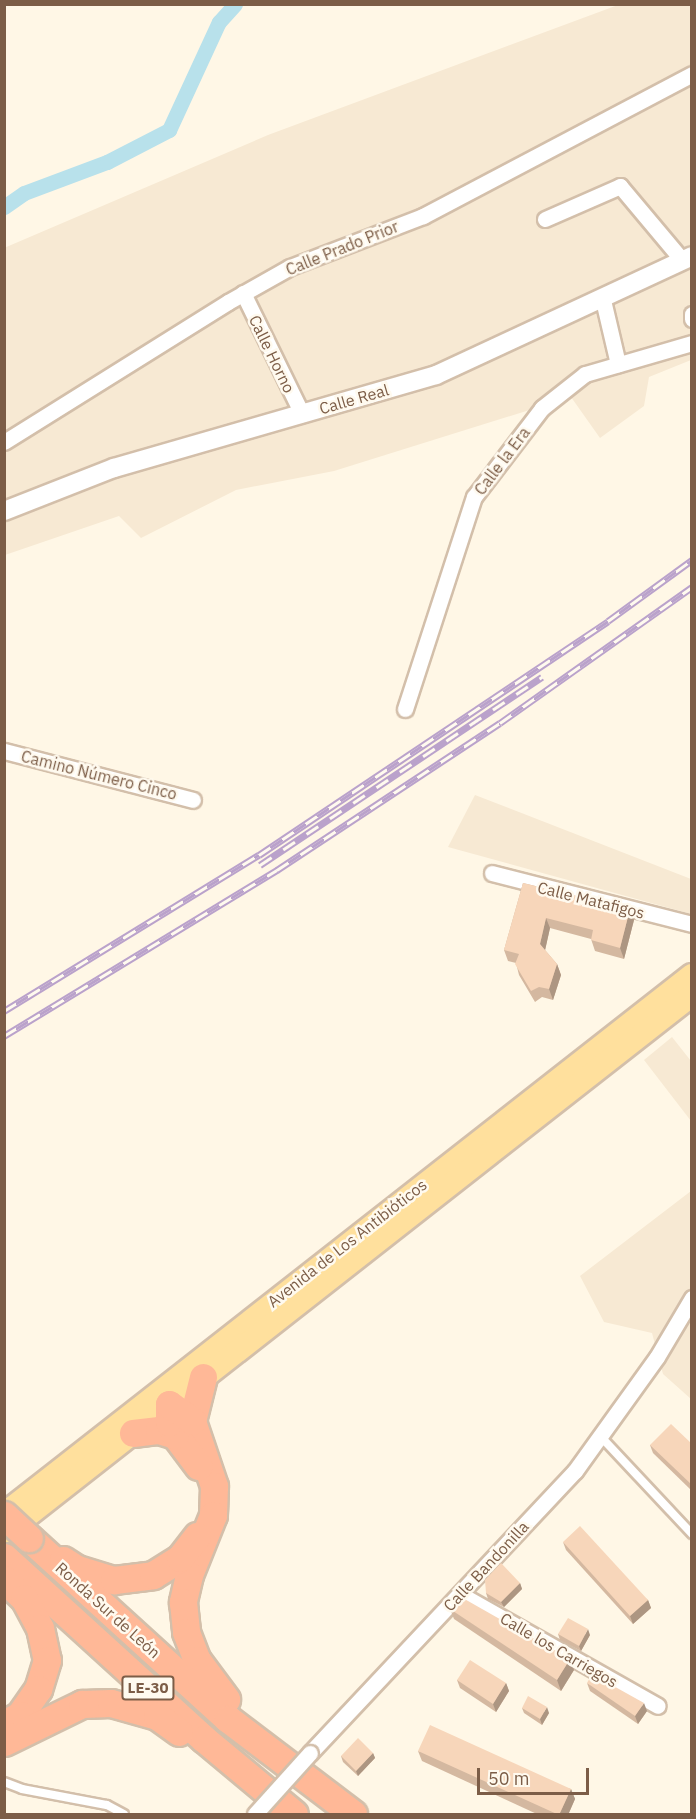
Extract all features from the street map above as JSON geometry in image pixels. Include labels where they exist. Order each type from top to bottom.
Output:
[{"type":"highway","points":[[17,1536],[77,1569],[114,1580],[153,1575],[180,1558],[197,1536],[205,1502],[198,1466],[184,1428],[203,1377]]},
{"type":"highway","points":[[170,1404],[170,1422],[184,1428],[214,1486],[213,1505],[183,1602],[186,1632],[207,1678],[274,1754]]},
{"type":"highway","points":[[133,1433],[184,1428]]},
{"type":"highway","name":"Ronda Sur de León","points":[[4,1516],[17,1536],[228,1719],[353,1815]]},
{"type":"highway","name":"Ronda Sur de León","points":[[5,1557],[204,1739],[294,1815]]},
{"type":"highway","points":[[4,1579],[24,1599],[40,1628],[47,1660],[38,1689],[20,1715],[4,1724]]},
{"type":"highway","points":[[4,1742],[82,1704],[111,1703],[157,1716],[285,1815]]},
{"type":"main road","name":"Avenida de Los Antibióticos","points":[[4,1516],[554,1080],[692,975]]},
{"type":"main road","name":"Avenida de Los Antibióticos","points":[[17,1536],[133,1433],[692,995]]},
{"type":"main road","points":[[443,1188],[466,1161],[549,1095],[554,1080],[572,1080],[596,1070]]},
{"type":"main road","points":[[4,1516],[30,1503],[148,1412],[170,1404],[186,1382],[318,1276],[343,1246]]},
{"type":"street","name":"Calle Prado Prior","points":[[4,442],[243,293],[290,267],[414,220],[499,179],[692,74]]},
{"type":"street","points":[[545,219],[620,186],[687,258]]},
{"type":"street","name":"Calle Real","points":[[4,511],[114,468],[436,375],[603,300],[687,258]]},
{"type":"street","name":"Calle Horno","points":[[243,293],[302,414]]},
{"type":"street","points":[[603,300],[618,364]]},
{"type":"street","points":[[692,314],[692,319]]},
{"type":"street","name":"Calle la Era","points":[[405,709],[474,497],[542,408],[585,374],[692,344]]},
{"type":"street","name":"Camino Número Cinco","points":[[4,751],[193,800]]},
{"type":"street","name":"Calle Matafigos","points":[[492,873],[692,924]]},
{"type":"street","name":"Calle Bandonilla","points":[[255,1815],[310,1753],[575,1471],[657,1357],[692,1298]]},
{"type":"street","name":"Calle los Carriegos","points":[[460,1594],[658,1706]]},
{"type":"lane","points":[[600,1437],[692,1534]]},
{"type":"lane","points":[[4,1782],[22,1789],[107,1805],[124,1815]]},
{"type":"shaded area","points":[[618,5],[691,5],[691,360],[649,377],[644,406],[600,438],[571,397],[334,471],[236,490],[141,538],[119,516],[5,555],[4,248],[268,135]]},
{"type":"shaded area","points":[[475,795],[691,879],[691,914],[448,847]]},
{"type":"shaded area","points":[[672,1037],[691,1061],[691,1121],[644,1060]]},
{"type":"shaded area","points":[[691,1191],[691,1399],[663,1374],[652,1333],[604,1322],[580,1276]]},
{"type":"building","points":[[523,883],[630,909],[620,948],[591,940],[593,930],[546,918],[540,944],[557,964],[549,989],[539,987],[531,991],[515,964],[519,954],[504,950]]},
{"type":"building","points":[[671,1424],[692,1444],[692,1485],[650,1445]]},
{"type":"building","points":[[580,1526],[648,1600],[630,1616],[563,1542]]},
{"type":"building","points":[[501,1563],[520,1583],[501,1602],[486,1593],[485,1580]]},
{"type":"building","points":[[461,1597],[570,1659],[557,1680],[450,1609]]},
{"type":"building","points":[[568,1618],[588,1629],[579,1646],[558,1634]]},
{"type":"building","points":[[470,1660],[506,1683],[493,1704],[457,1680]]},
{"type":"building","points":[[592,1674],[644,1703],[635,1716],[587,1683]]},
{"type":"building","points":[[528,1696],[547,1707],[540,1719],[522,1708]]},
{"type":"building","points":[[430,1725],[571,1789],[559,1815],[418,1751]]},
{"type":"building","points":[[358,1738],[373,1753],[356,1771],[341,1756]]},
{"type":"waterway","points":[[4,207],[24,193],[107,162],[169,130],[219,22],[235,4]]},
{"type":"railway","points":[[4,1011],[259,855],[608,621],[692,560]]},
{"type":"railway","points":[[4,1036],[277,870],[500,723],[692,587]]},
{"type":"railway","points":[[260,865],[542,677]]}]
